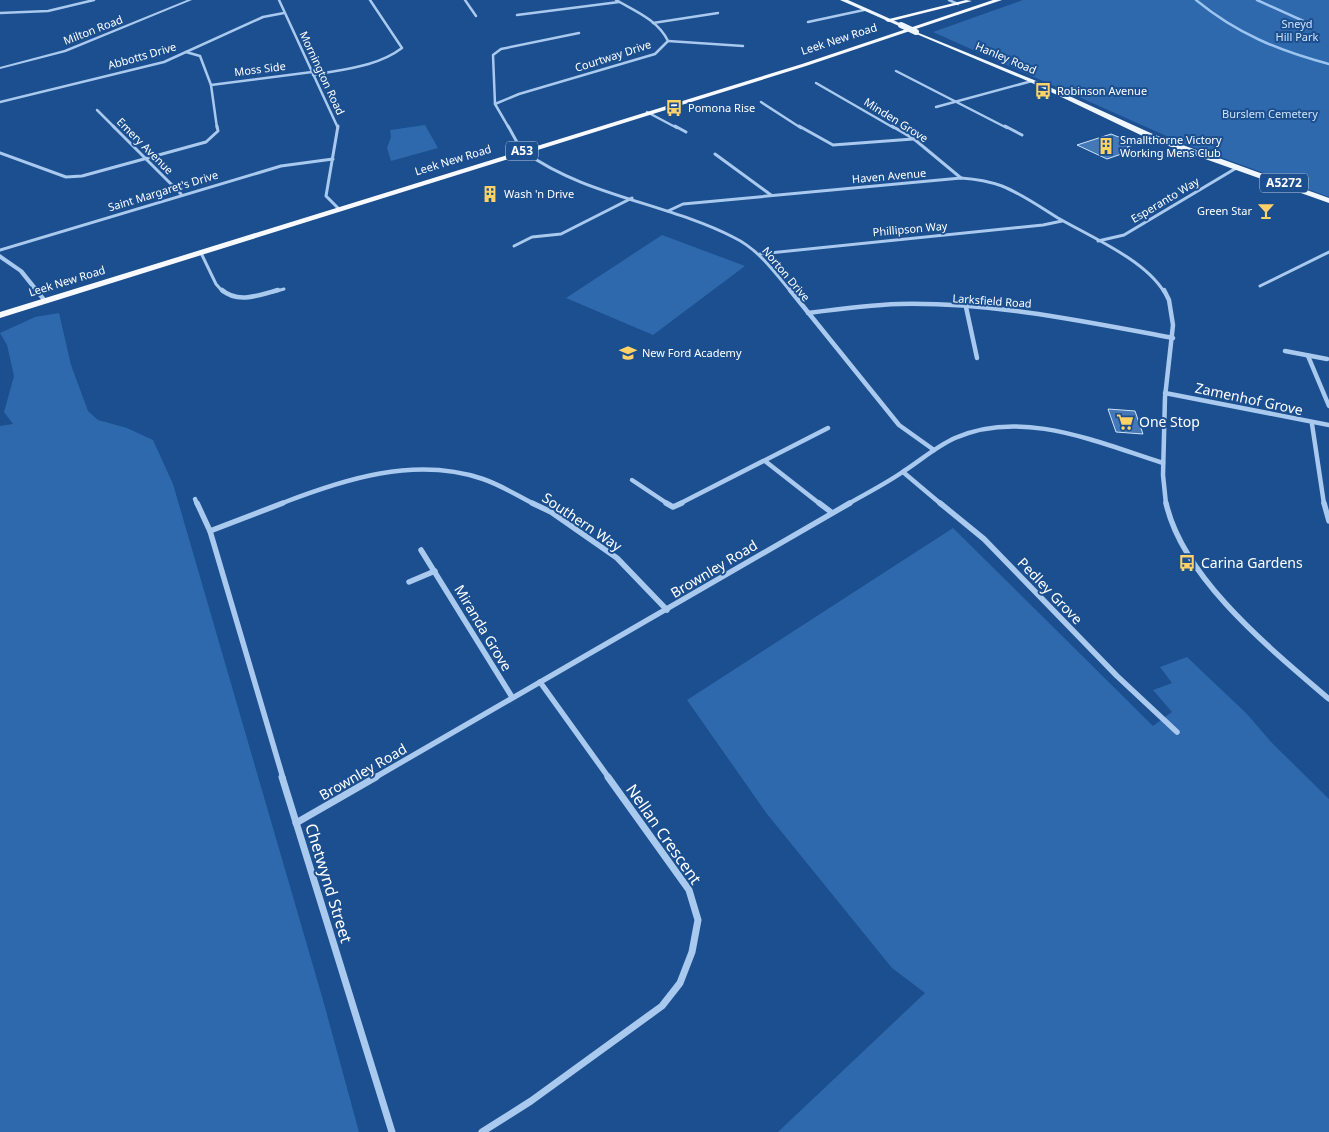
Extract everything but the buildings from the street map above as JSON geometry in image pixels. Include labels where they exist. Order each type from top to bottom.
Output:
[{"type":"highway","points":[[888,20],[972,0]]},
{"type":"highway","name":"Leek New Road","points":[[0,316],[811,62],[999,0]]},
{"type":"highway","points":[[811,62],[826,62],[917,32]]},
{"type":"main road","name":"Hanley Road","points":[[843,0],[1032,81],[1152,137],[1238,166],[1329,200]]},
{"type":"street","points":[[0,13],[27,13],[62,9],[94,0]]},
{"type":"street","name":"Milton Road","points":[[0,68],[65,51],[190,0]]},
{"type":"street","name":"Mornington Road","points":[[280,0],[284,13],[338,127],[326,196],[339,209]]},
{"type":"street","name":"Moss Side","points":[[211,85],[312,73],[394,56],[402,48],[370,0]]},
{"type":"street","points":[[465,0],[476,16]]},
{"type":"street","points":[[949,0],[958,4]]},
{"type":"street","points":[[517,15],[617,1]]},
{"type":"street","name":"Courtway Drive","points":[[495,104],[519,94],[655,54],[668,41],[667,35],[653,23],[617,1]]},
{"type":"street","points":[[808,22],[864,10]]},
{"type":"street","points":[[653,23],[718,12]]},
{"type":"street","name":"Abbotts Drive","points":[[0,102],[164,62],[263,16],[284,13]]},
{"type":"street","points":[[524,151],[495,104],[494,55],[500,49],[579,33]]},
{"type":"street","points":[[668,41],[743,46]]},
{"type":"street","points":[[0,153],[66,177],[82,176],[206,142],[218,132],[211,85],[200,56],[186,52]]},
{"type":"street","points":[[896,72],[1022,135]]},
{"type":"street","points":[[936,107],[1032,81]]},
{"type":"street","name":"Minden Grove","points":[[816,83],[914,139],[961,178]]},
{"type":"street","points":[[761,102],[791,122],[833,145],[914,139]]},
{"type":"street","name":"Emery Avenue","points":[[96,110],[182,194]]},
{"type":"street","points":[[647,112],[686,132]]},
{"type":"street","name":"Norton Drive","points":[[524,151],[570,177],[668,210],[734,237],[760,254],[899,425],[934,450]]},
{"type":"street","points":[[715,154],[771,195]]},
{"type":"street","name":"Saint Margaret's Drive","points":[[0,250],[182,194],[281,166],[333,160]]},
{"type":"street","name":"Esperanto Way","points":[[1098,241],[1124,235],[1238,166]]},
{"type":"street","name":"Haven Avenue","points":[[668,210],[683,204],[771,195],[961,178],[981,179],[999,184],[1098,241],[1149,275],[1164,290],[1171,304],[1173,338],[1165,393],[1166,427],[1162,462],[1163,490],[1169,513],[1182,544],[1204,576],[1238,616],[1329,699]]},
{"type":"street","points":[[514,246],[532,237],[561,234],[632,198]]},
{"type":"street","name":"Phillipson Way","points":[[760,254],[1042,225],[1062,221]]},
{"type":"street","points":[[1260,286],[1329,252]]},
{"type":"street","points":[[201,253],[214,283],[226,296],[244,299],[284,289]]},
{"type":"street","points":[[0,256],[21,271],[45,301]]},
{"type":"street","name":"Larksfield Road","points":[[808,313],[838,308],[914,305],[966,307],[1060,316],[1173,338]]},
{"type":"street","points":[[966,307],[977,358]]},
{"type":"street","points":[[1284,351],[1327,360]]},
{"type":"street","points":[[1308,356],[1329,406]]},
{"type":"street","name":"Zamenhof Grove","points":[[1165,393],[1312,424],[1329,425]]},
{"type":"street","points":[[1312,424],[1326,514],[1329,521]]},
{"type":"street","name":"Brownley Road","points":[[296,823],[512,697],[667,610],[831,512],[903,472],[934,450],[965,434],[997,427],[1035,428],[1162,462]]},
{"type":"street","points":[[632,480],[673,507],[828,428]]},
{"type":"street","points":[[765,461],[831,512]]},
{"type":"street","name":"Southern Way","points":[[210,531],[333,483],[401,469],[453,471],[484,479],[551,512],[617,558],[667,610]]},
{"type":"street","name":"Pedley Grove","points":[[903,472],[984,539],[1117,676],[1177,732]]},
{"type":"street","name":"Chetwynd Street","points":[[195,499],[210,531],[296,823],[392,1132]]},
{"type":"street","name":"Miranda Grove","points":[[421,550],[436,571],[512,697]]},
{"type":"street","points":[[409,582],[436,571]]},
{"type":"street","name":"Nellan Crescent","points":[[482,1132],[531,1101],[662,1006],[680,983],[692,952],[698,920],[690,890],[540,682]]},
{"type":"green space","name":"Burslem Cemetery","points":[[1023,0],[1329,0],[1329,197],[1182,143],[933,32]]},
{"type":"green space","points":[[425,125],[438,148],[391,161],[387,148],[391,137],[390,130]]},
{"type":"green space","points":[[662,235],[745,266],[653,335],[566,298]]},
{"type":"green space","points":[[59,313],[71,365],[88,411],[98,420],[127,428],[153,440],[173,484],[323,1000],[359,1132],[0,1132],[0,426],[13,424],[4,412],[14,376],[7,345],[0,333],[35,317]]},
{"type":"green space","points":[[953,528],[1153,726],[1172,712],[1153,690],[1172,683],[1160,667],[1187,657],[1247,714],[1272,743],[1329,799],[1329,1132],[778,1132],[925,993],[892,968],[767,814],[687,700]]},
{"type":"waterway","points":[[1196,0],[1211,12],[1242,31],[1275,47],[1329,64]]},
{"type":"waterway","points":[[1257,0],[1310,24]]},
{"type":"place","name":"Robinson Avenue","points":[[1043,91]]},
{"type":"place","name":"Pomona Rise","points":[[674,108]]},
{"type":"place","name":"Smallthorne Victory Working Mens Club","points":[[1106,146]]},
{"type":"place","name":"Wash 'n Drive","points":[[490,194]]},
{"type":"place","name":"Green Star","points":[[1266,211]]},
{"type":"place","name":"New Ford Academy","points":[[628,353]]},
{"type":"place","name":"One Stop","points":[[1125,422]]},
{"type":"place","name":"Carina Gardens","points":[[1187,563]]},
{"type":"park label","name":"Sneyd Hill Park","points":[[1297,30]]}]
